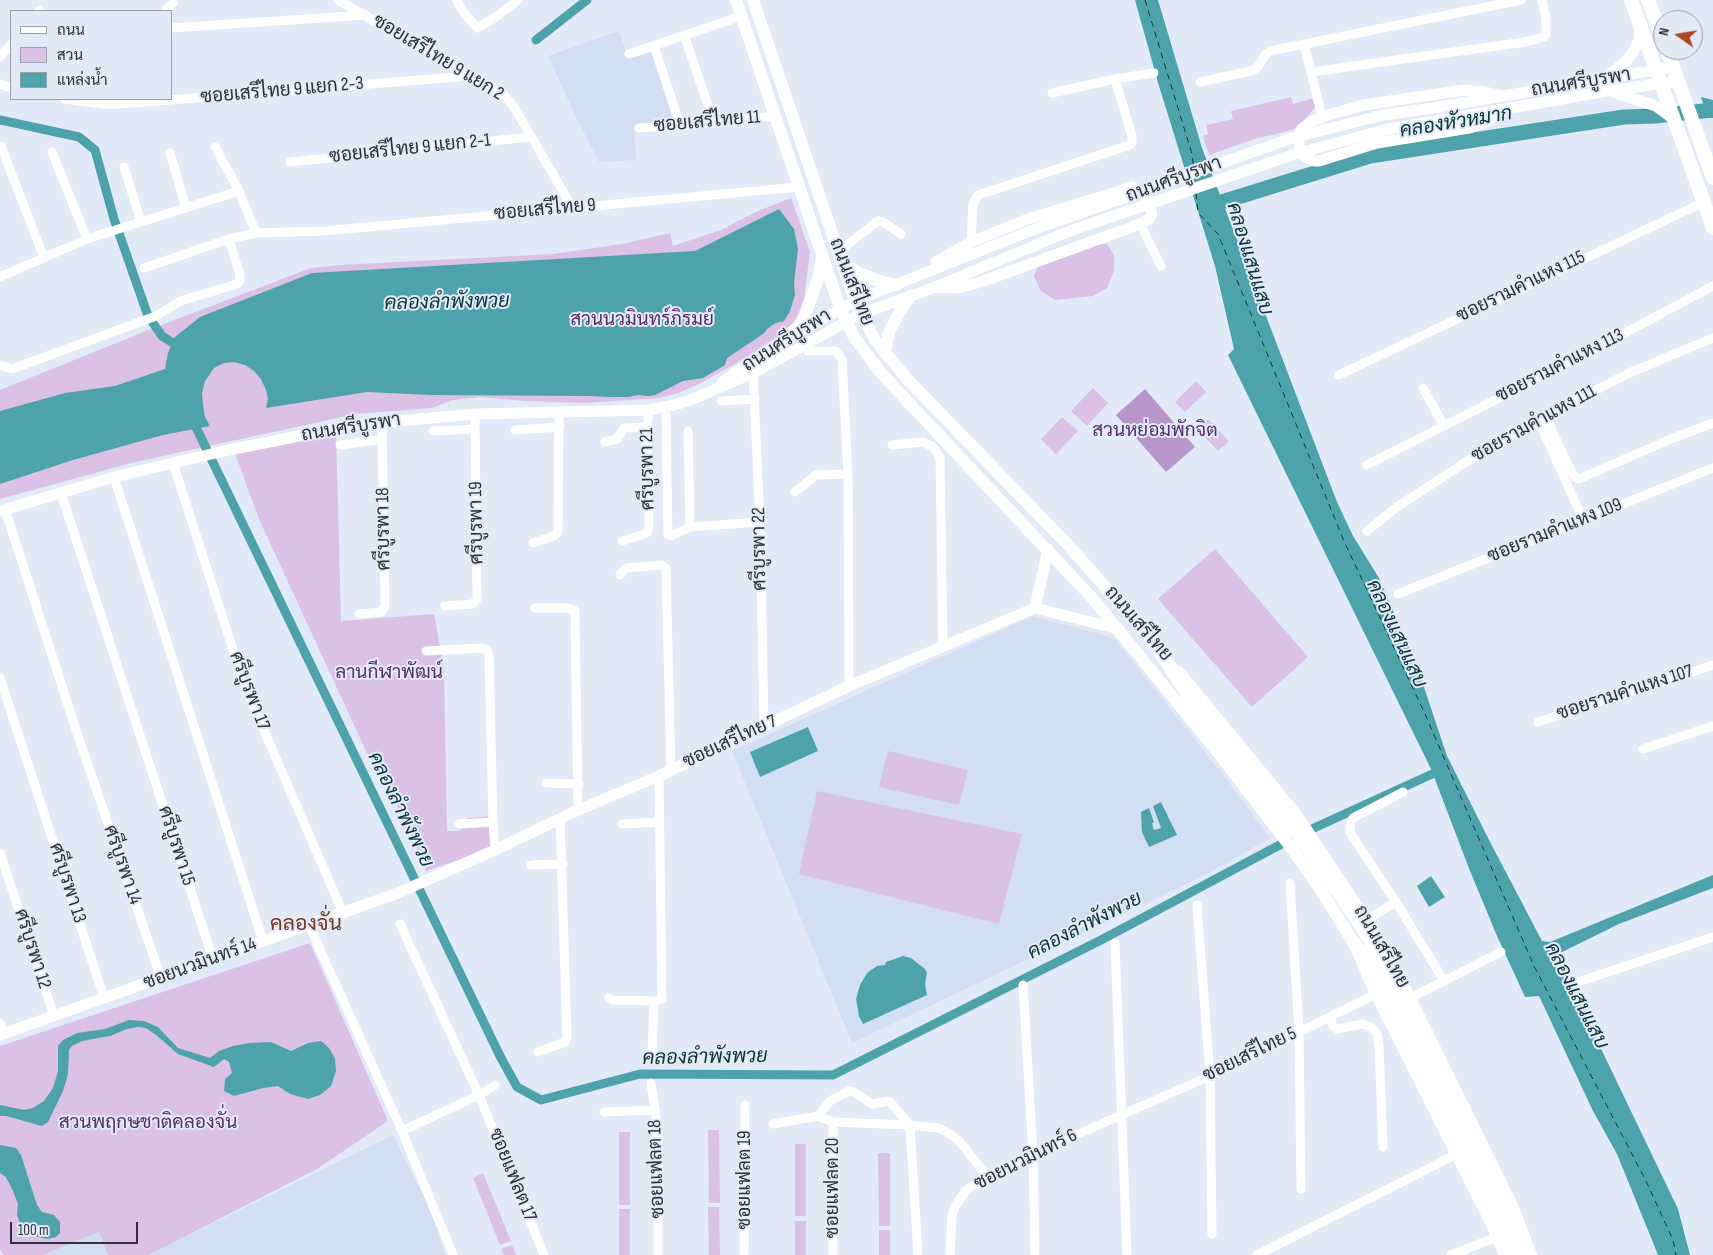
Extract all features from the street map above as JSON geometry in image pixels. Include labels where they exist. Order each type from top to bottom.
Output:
[{"type":"main road","name":"ถนนเสรีไทย","points":[[736,0],[840,308],[854,337],[881,373],[1048,549],[1119,628],[1290,846],[1354,943],[1376,994],[1457,1154],[1505,1255]]},
{"type":"main road","name":"ถนนเสรีไทย","points":[[753,0],[855,301],[885,353],[928,402],[1070,547],[1152,639],[1310,833],[1366,920],[1410,998],[1513,1208],[1531,1255]]},
{"type":"main road","points":[[1631,0],[1713,228]]},
{"type":"main road","points":[[1648,0],[1653,13]]},
{"type":"main road","points":[[1671,60],[1713,178]]},
{"type":"main road","points":[[780,342],[798,327],[804,318],[819,276],[822,254]]},
{"type":"main road","points":[[840,256],[857,272],[876,280],[897,284]]},
{"type":"main road","points":[[885,353],[889,332],[911,295]]},
{"type":"main road","points":[[1152,639],[1192,701],[1318,861],[1362,927],[1389,972],[1509,1217],[1523,1255]]},
{"type":"main road","points":[[1354,943],[1390,1000],[1500,1222],[1513,1255]]},
{"type":"street","name":"ซอยเสรีไทย 9 แยก 2","points":[[338,0],[504,95],[514,108],[572,207]]},
{"type":"street","points":[[458,0],[462,10],[474,27],[480,27],[518,0]]},
{"type":"street","points":[[1200,82],[1251,71],[1257,68],[1266,54],[1270,52],[1521,0]]},
{"type":"street","points":[[1310,72],[1544,37],[1546,33],[1542,0]]},
{"type":"street","points":[[166,10],[173,3]]},
{"type":"street","points":[[172,28],[367,15]]},
{"type":"street","points":[[629,54],[742,16]]},
{"type":"street","points":[[1604,80],[1625,62],[1633,52],[1639,41],[1640,24]]},
{"type":"street","points":[[684,34],[714,123]]},
{"type":"street","points":[[1304,44],[1322,117]]},
{"type":"street","points":[[0,57],[10,45]]},
{"type":"street","points":[[654,46],[680,126]]},
{"type":"street","name":"ถนนศรีบูรพา","points":[[708,392],[780,342],[855,301],[1030,232],[1292,138],[1383,115],[1604,80],[1673,67]]},
{"type":"street","points":[[1052,93],[1115,79],[1154,74]]},
{"type":"street","name":"ซอยเสรีไทย 9 แยก 2-3","points":[[172,97],[470,76]]},
{"type":"street","points":[[971,242],[973,204],[978,195],[1132,143],[1132,136],[1115,79]]},
{"type":"street","name":"ถนนศรีบูรพา","points":[[2,510],[114,477],[224,451],[354,425],[475,414],[649,410],[674,405],[753,373],[861,314],[1036,244],[1295,154],[1384,130],[1608,91],[1678,81]]},
{"type":"street","points":[[1502,96],[1476,90],[1455,91],[1364,105],[1322,117],[1306,124],[1302,128],[1298,139],[1302,154],[1314,162],[1377,143],[1470,128],[1486,122],[1505,110]]},
{"type":"street","points":[[1608,91],[1642,100],[1656,106],[1676,122]]},
{"type":"street","name":"ซอยเสรีไทย 9 แยก 2-3","points":[[77,100],[103,102],[131,100]]},
{"type":"street","name":"ซอยเสรีไทย 11","points":[[640,128],[714,123],[775,116]]},
{"type":"street","name":"ซอยเสรีไทย 9 แยก 2-1","points":[[290,162],[530,136]]},
{"type":"street","points":[[2,146],[44,258]]},
{"type":"street","points":[[215,147],[239,191],[256,233]]},
{"type":"street","points":[[52,152],[87,239]]},
{"type":"street","points":[[170,153],[186,208]]},
{"type":"street","points":[[124,166],[141,222]]},
{"type":"street","points":[[926,272],[935,262],[971,242],[1028,219],[1138,186],[1141,187],[1152,214],[1149,220],[1140,224],[980,282],[958,288],[930,288]]},
{"type":"street","name":"ซอยเสรีไทย 9","points":[[144,268],[229,238],[256,233],[290,233],[800,187]]},
{"type":"street","points":[[0,277],[87,239],[239,191]]},
{"type":"street","name":"ซอยรามคำแหง 115","points":[[1339,374],[1704,202]]},
{"type":"street","points":[[840,256],[878,221],[883,222],[901,234]]},
{"type":"street","points":[[1140,224],[1160,266]]},
{"type":"street","points":[[0,365],[11,369],[15,368],[156,316],[180,301],[237,284],[240,280],[240,275],[229,238]]},
{"type":"street","name":"ซอยรามคำแหง 113","points":[[1367,465],[1612,340],[1713,286]]},
{"type":"street","name":"ซอยรามคำแหง 111","points":[[1367,531],[1397,507],[1498,441],[1542,420],[1629,373],[1713,338]]},
{"type":"street","points":[[808,351],[834,350],[841,357],[848,474],[849,686]]},
{"type":"street","name":"ศรีบูรพา 22","points":[[753,373],[760,522],[764,725]]},
{"type":"street","points":[[1423,388],[1444,426]]},
{"type":"street","points":[[721,401],[755,399]]},
{"type":"street","name":"ศรีบูรพา 21","points":[[622,541],[645,534],[648,531],[647,427],[649,410]]},
{"type":"street","points":[[533,543],[554,536],[558,532],[560,411]]},
{"type":"street","name":"ศรีบูรพา 19","points":[[445,606],[473,604],[477,599],[475,414]]},
{"type":"street","points":[[666,415],[668,535],[671,536],[690,527],[760,522]]},
{"type":"street","points":[[1542,420],[1571,472],[1579,479],[1673,438],[1713,423]]},
{"type":"street","points":[[1542,420],[1583,519]]},
{"type":"street","name":"ศรีบูรพา 18","points":[[359,614],[381,612],[385,606],[382,421]]},
{"type":"street","points":[[515,430],[560,427]]},
{"type":"street","points":[[605,442],[617,439],[624,428],[647,427]]},
{"type":"street","points":[[433,431],[475,429]]},
{"type":"street","points":[[688,431],[690,527]]},
{"type":"street","points":[[340,445],[383,439]]},
{"type":"street","points":[[892,445],[923,442],[933,447],[940,457],[942,647]]},
{"type":"street","name":"ศรีบูรพา 17","points":[[173,463],[244,684],[344,913]]},
{"type":"street","name":"ซอยรามคำแหง 109","points":[[1398,594],[1713,468]]},
{"type":"street","points":[[795,492],[816,476],[848,474]]},
{"type":"street","points":[[114,477],[264,942]]},
{"type":"street","name":"ศรีบูรพา 15","points":[[61,493],[213,959]]},
{"type":"street","name":"ศรีบูรพา 14","points":[[2,510],[76,733],[161,978]]},
{"type":"street","points":[[1048,549],[1035,608],[1119,628]]},
{"type":"street","points":[[620,575],[626,568],[660,565],[666,568],[671,770]]},
{"type":"street","points":[[536,608],[568,608],[575,611],[578,810]]},
{"type":"street","name":"ซอยเสรีไทย 7","points":[[428,881],[578,810],[659,776],[849,686],[1035,608]]},
{"type":"street","points":[[426,652],[482,648],[488,650],[495,850]]},
{"type":"street","name":"ซอยรามคำแหง 107","points":[[1538,722],[1713,665]]},
{"type":"street","name":"ศรีบูรพา 13","points":[[0,678],[104,998]]},
{"type":"street","points":[[1642,750],[1713,726]]},
{"type":"street","points":[[609,998],[613,1000],[654,1001],[662,999],[659,776]]},
{"type":"street","points":[[546,783],[579,784]]},
{"type":"street","points":[[1403,792],[1353,818],[1350,832],[1396,902],[1444,981]]},
{"type":"street","points":[[538,1052],[565,1042],[568,1038],[560,819]]},
{"type":"street","points":[[460,824],[493,822]]},
{"type":"street","points":[[622,824],[660,822]]},
{"type":"street","name":"ศรีบูรพา 12","points":[[0,853],[54,1016]]},
{"type":"street","points":[[531,865],[563,864]]},
{"type":"street","name":"ซอยนวมินทร์ 14","points":[[1,1031],[54,1016],[264,942],[428,881]]},
{"type":"street","points":[[1290,883],[1299,1031],[1302,1189]]},
{"type":"street","points":[[1366,920],[1396,902]]},
{"type":"street","points":[[1196,905],[1210,1076],[1212,1234]]},
{"type":"street","name":"ซอยแฟลต 17","points":[[400,924],[479,1095],[544,1255]]},
{"type":"street","points":[[309,925],[402,1131],[453,1255]]},
{"type":"street","points":[[1572,984],[1713,937]]},
{"type":"street","points":[[1115,943],[1127,1255]]},
{"type":"street","points":[[1410,998],[1500,952]]},
{"type":"street","points":[[1023,985],[1033,1154],[1035,1255]]},
{"type":"street","name":"ซอยเสรีไทย 5","points":[[1122,1114],[1210,1076],[1376,994]]},
{"type":"street","points":[[652,1055],[654,1001]]},
{"type":"street","points":[[1330,1018],[1333,1026],[1337,1029],[1363,1024],[1371,1026],[1376,1031],[1379,1046],[1383,1147]]},
{"type":"street","name":"ซอยแฟลต 18","points":[[651,1083],[658,1154],[658,1255]]},
{"type":"street","points":[[402,1131],[479,1095],[495,1085]]},
{"type":"street","points":[[818,1116],[830,1101],[849,1091],[854,1092],[872,1104],[889,1101],[910,1125],[918,1255]]},
{"type":"street","name":"ซอยแฟลต 19","points":[[744,1255],[745,1105]]},
{"type":"street","points":[[604,1112],[655,1110]]},
{"type":"street","name":"ซอยนวมินทร์ 6","points":[[950,1255],[952,1215],[966,1190],[987,1176],[1122,1114]]},
{"type":"street","points":[[774,1124],[818,1116],[834,1122],[938,1128],[949,1133],[965,1148],[987,1176]]},
{"type":"street","name":"ซอยแฟลต 20","points":[[833,1255],[834,1122]]},
{"type":"street","points":[[1257,1255],[1457,1154]]},
{"type":"street","points":[[1451,1255],[1497,1237]]},
{"type":"shaded area","points":[[619,31],[628,59],[652,52],[675,121],[634,125],[636,160],[599,162],[548,56]]},
{"type":"shaded area","points":[[1033,616],[1114,638],[1227,780],[1270,838],[1207,874],[852,1043],[732,751]]},
{"type":"shaded area","points":[[393,1135],[442,1233],[437,1235],[446,1255],[149,1255]]},
{"type":"shaded area","points":[[99,1232],[108,1255],[43,1255]]},
{"type":"green space","points":[[1291,97],[1293,104],[1314,98],[1316,106],[1294,129],[1257,138],[1209,155],[1203,136],[1208,134],[1206,125],[1233,119],[1231,111]]},
{"type":"green space","name":"สวนนวมินทร์ภิรมย์","points":[[791,198],[810,252],[804,299],[796,319],[788,329],[735,364],[678,393],[659,398],[586,403],[480,397],[453,400],[432,408],[356,414],[131,463],[0,499],[0,390],[156,327],[311,268],[553,254],[622,244],[670,233],[673,246],[721,230],[758,211]]},
{"type":"green space","points":[[1094,243],[1107,244],[1114,255],[1114,271],[1107,288],[1093,296],[1055,300],[1041,291],[1034,276],[1038,266]]},
{"type":"green space","points":[[1196,381],[1206,392],[1185,412],[1175,402]]},
{"type":"green space","points":[[1093,388],[1108,403],[1087,426],[1071,411]]},
{"type":"green space","name":"สวนหย่อมพักจิต","points":[[1145,389],[1195,447],[1166,472],[1116,415]]},
{"type":"green space","points":[[1062,417],[1078,431],[1056,454],[1041,439]]},
{"type":"green space","points":[[1208,419],[1229,441],[1218,451],[1197,429]]},
{"type":"green space","name":"ลานกีฬาพัฒน์","points":[[336,432],[341,621],[434,614],[444,668],[447,831],[460,831],[467,818],[490,816],[490,849],[426,871],[407,823],[366,751],[258,517],[235,453]]},
{"type":"green space","points":[[1215,549],[1308,657],[1252,707],[1158,599]]},
{"type":"green space","points":[[888,751],[968,770],[959,805],[879,787]]},
{"type":"green space","points":[[817,791],[1022,834],[999,924],[799,874]]},
{"type":"green space","name":"สวนพฤกษชาติคลองจั่น","points":[[310,943],[388,1121],[317,1169],[149,1255],[108,1255],[99,1232],[43,1255],[4,1255],[0,1250],[0,1046]]},
{"type":"green space","points":[[708,1130],[719,1130],[720,1203],[709,1203]]},
{"type":"green space","points":[[619,1132],[630,1132],[630,1205],[619,1205]]},
{"type":"green space","points":[[795,1144],[806,1144],[806,1216],[795,1216]]},
{"type":"green space","points":[[878,1153],[890,1153],[890,1226],[879,1226]]},
{"type":"green space","points":[[483,1173],[511,1241],[500,1245],[473,1178]]},
{"type":"green space","points":[[708,1207],[719,1207],[720,1255],[709,1255]]},
{"type":"green space","points":[[619,1209],[630,1209],[630,1255],[619,1255]]},
{"type":"green space","points":[[795,1221],[806,1221],[806,1255],[795,1255]]},
{"type":"green space","points":[[879,1230],[890,1230],[890,1255],[879,1255]]},
{"type":"green space","points":[[512,1245],[516,1255],[504,1255],[501,1249]]},
{"type":"water","name":"คลองแสนแสบ","points":[[1135,0],[1158,0],[1202,148],[1337,502],[1353,536],[1379,578],[1418,669],[1447,756],[1542,941],[1550,942],[1713,875],[1713,888],[1619,924],[1556,955],[1678,1209],[1690,1255],[1658,1255],[1617,1154],[1593,1111],[1539,996],[1525,997],[1470,871],[1431,769],[1228,355],[1234,349],[1215,266],[1159,86]]},
{"type":"water","points":[[1701,97],[1713,100],[1713,118],[1708,118]]},
{"type":"water","name":"สวนนวมินทร์ภิรมย์","points":[[779,209],[794,229],[798,249],[794,283],[795,295],[790,311],[784,321],[768,328],[763,334],[727,358],[725,365],[703,378],[683,381],[655,395],[612,397],[431,395],[367,392],[266,408],[268,399],[266,390],[261,379],[254,371],[245,365],[234,362],[224,363],[214,368],[205,381],[202,393],[205,417],[210,426],[163,435],[73,460],[0,484],[0,411],[65,393],[115,386],[165,369],[168,353],[175,337],[200,317],[312,273],[695,251]]},
{"type":"water","points":[[808,727],[818,751],[760,777],[750,752]]},
{"type":"water","points":[[1161,802],[1177,835],[1149,847],[1142,832],[1141,812],[1149,808],[1154,822],[1152,823],[1154,830],[1161,828],[1153,806]]},
{"type":"water","points":[[1431,876],[1445,897],[1429,907],[1417,886]]},
{"type":"water","points":[[903,956],[911,958],[925,969],[927,973],[925,984],[927,995],[863,1024],[859,1016],[856,999],[860,985],[867,973],[877,966],[885,965],[886,962]]},
{"type":"water","points":[[129,1020],[144,1021],[158,1027],[178,1048],[210,1058],[219,1051],[249,1043],[271,1042],[291,1051],[308,1043],[321,1041],[329,1048],[335,1059],[336,1071],[331,1086],[320,1095],[308,1099],[290,1094],[278,1086],[234,1096],[224,1091],[225,1079],[232,1073],[229,1062],[224,1059],[214,1067],[178,1054],[155,1034],[146,1028],[138,1027],[110,1036],[82,1041],[72,1046],[69,1050],[68,1074],[63,1091],[48,1122],[42,1126],[0,1116],[0,1105],[24,1110],[33,1108],[44,1101],[53,1088],[58,1071],[58,1046],[63,1040],[77,1033],[105,1029]]},
{"type":"water","points":[[0,1145],[16,1148],[21,1155],[37,1205],[42,1212],[54,1215],[60,1222],[60,1233],[56,1237],[48,1239],[38,1237],[21,1226],[17,1215],[18,1204],[13,1191],[6,1177],[0,1173]]},
{"type":"waterway","points":[[536,40],[587,0]]},
{"type":"waterway","name":"คลองหัวหมาก","points":[[1212,205],[1370,156],[1624,117],[1713,110]]},
{"type":"waterway","points":[[0,120],[79,137],[95,150],[114,219],[148,316],[162,336],[181,348]]},
{"type":"waterway","name":"คลองลำพังพวย","points":[[192,419],[500,1056],[517,1087],[541,1100],[640,1074],[833,1075],[1103,939],[1289,840]]},
{"type":"waterway","name":"คลองลำพังพวย","points":[[1303,833],[1441,770]]},
{"type":"ferry route","points":[[1145,0],[1192,154],[1194,169]]},
{"type":"ferry route","points":[[1196,193],[1198,213],[1218,234],[1344,541],[1425,714],[1534,966],[1646,1181],[1673,1240],[1676,1255]]},
{"type":"district","name":"คลองจั่น","points":[[306,925]]}]
